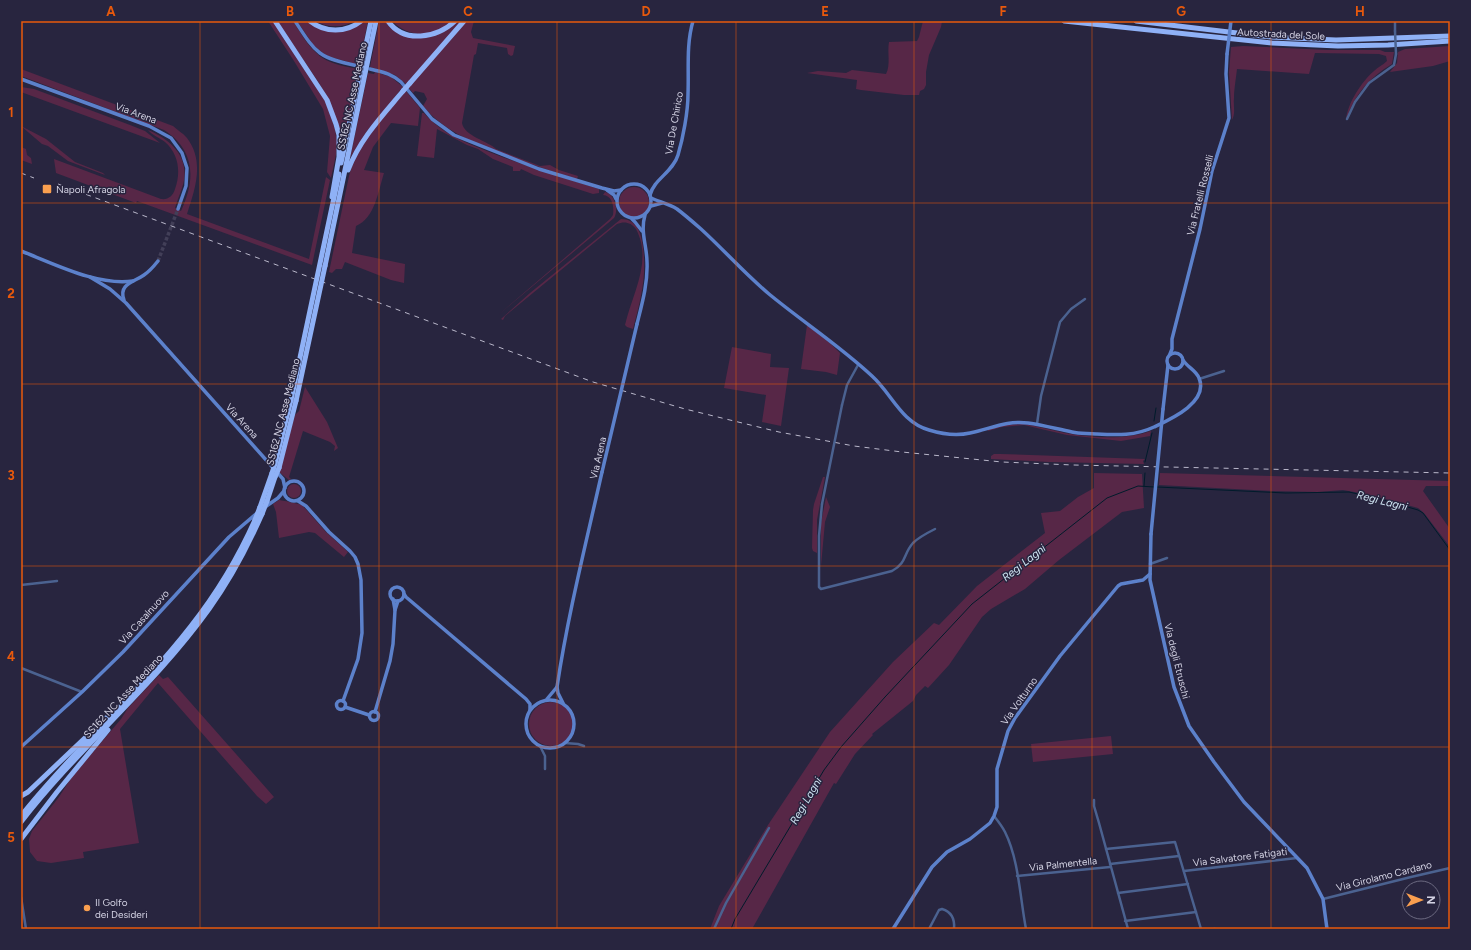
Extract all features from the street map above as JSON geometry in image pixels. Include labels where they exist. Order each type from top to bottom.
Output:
[{"type":"highway","points":[[275,21],[330,106],[338,135],[339,158],[342,174]]},
{"type":"highway","points":[[310,21],[321,27],[340,30],[349,28],[361,21]]},
{"type":"highway","name":"SS162 NC Asse Mediano","points":[[21,816],[64,766],[171,657],[208,610],[237,565],[262,514],[277,466],[294,400],[343,185],[342,174],[371,21]]},
{"type":"highway","name":"SS162 NC Asse Mediano","points":[[294,400],[327,230],[342,174],[376,21]]},
{"type":"highway","points":[[388,21],[399,31],[415,37],[441,32],[455,21]]},
{"type":"highway","points":[[342,174],[363,140],[403,91],[464,21]]},
{"type":"highway","name":"Autostrada del Sole","points":[[1064,21],[1272,44],[1362,46],[1450,41]]},
{"type":"highway","name":"Autostrada del Sole","points":[[1136,21],[1271,37],[1336,40],[1450,36]]},
{"type":"highway","name":"SS162 NC Asse Mediano","points":[[21,822],[120,710],[202,612],[229,570],[255,520],[274,475]]},
{"type":"highway","points":[[21,796],[28,792],[101,721],[120,710]]},
{"type":"highway","points":[[21,839],[57,792],[105,734],[120,710]]},
{"type":"street","points":[[295,21],[313,48],[320,54],[334,61],[358,66]]},
{"type":"street","name":"Via De Chirico","points":[[651,196],[656,184],[672,167],[678,155],[688,105],[688,44],[693,21]]},
{"type":"street","name":"Via Fratelli Rosselli","points":[[1170,354],[1172,339],[1200,229],[1212,171],[1229,118],[1226,74],[1231,21]]},
{"type":"street","points":[[1347,119],[1354,102],[1369,83],[1394,65],[1396,54],[1395,21]]},
{"type":"street","points":[[370,69],[388,73],[395,77],[432,119],[454,135],[539,169],[602,188],[621,190]]},
{"type":"street","name":"Via Arena","points":[[21,79],[149,126],[171,138],[182,153],[187,168],[186,186],[178,209]]},
{"type":"street","points":[[617,201],[621,190],[626,186],[639,184],[644,187],[651,196],[678,210],[722,247],[767,292],[824,335],[872,376],[904,415],[917,425],[929,430],[952,434],[962,434],[1008,423],[1022,422],[1074,433],[1132,434],[1148,430],[1170,419],[1189,406],[1198,394],[1200,386],[1199,379],[1195,371],[1189,367],[1172,347]]},
{"type":"street","points":[[644,187],[656,184]]},
{"type":"street","points":[[602,188],[612,193],[617,201],[619,211],[624,216],[631,219],[637,219],[645,215],[651,206],[651,196]]},
{"type":"street","points":[[651,206],[663,203]]},
{"type":"street","name":"Via Arena","points":[[547,700],[557,687],[568,622],[637,324],[647,274],[647,256],[642,232],[645,215]]},
{"type":"street","name":"Via Arena","points":[[631,219],[642,232]]},
{"type":"street","name":"Via Arena","points":[[21,251],[90,277],[117,282],[133,281]]},
{"type":"street","points":[[126,303],[123,296],[123,289],[133,281],[146,274],[158,261]]},
{"type":"street","name":"Via Arena","points":[[90,277],[110,289],[126,303],[283,479],[292,482]]},
{"type":"street","points":[[1037,424],[1041,396],[1060,322],[1071,309],[1085,299]]},
{"type":"street","points":[[1172,368],[1168,365],[1167,360],[1170,354],[1176,353]]},
{"type":"street","points":[[1179,367],[1183,360]]},
{"type":"street","points":[[858,365],[847,385],[822,504],[818,536],[819,587],[821,589],[892,571],[902,564],[911,544],[935,529]]},
{"type":"street","name":"Via degli Etruschi","points":[[1168,365],[1152,534],[1150,578],[1174,686],[1189,726],[1214,762],[1244,802],[1307,868],[1323,899],[1327,929]]},
{"type":"street","points":[[1168,373],[1172,368],[1189,367]]},
{"type":"street","points":[[1199,379],[1224,371]]},
{"type":"street","name":"Via Arena","points":[[283,479],[285,489]]},
{"type":"street","points":[[288,499],[285,495],[285,489],[288,484],[298,482],[302,485],[304,490],[303,497],[306,506]]},
{"type":"street","name":"Via Casalnuovo","points":[[21,747],[130,646],[163,608],[234,532],[278,498],[285,489]]},
{"type":"street","points":[[298,501],[303,497]]},
{"type":"street","points":[[278,498],[298,501],[306,506],[329,532],[350,551],[358,564],[361,580],[363,625],[358,659],[343,701],[345,707]]},
{"type":"street","points":[[1150,564],[1167,558]]},
{"type":"street","points":[[1150,578],[1144,580],[1151,587]]},
{"type":"street","name":"Via Volturno","points":[[994,816],[997,807],[997,770],[1008,731],[1015,718],[1060,656],[1118,586],[1121,584],[1150,578]]},
{"type":"street","points":[[21,585],[57,580]]},
{"type":"street","points":[[343,701],[337,702],[336,706],[341,710],[345,707],[369,715],[372,720],[376,720],[378,717],[375,712],[390,661],[393,644],[395,605],[391,594],[395,588],[401,589],[406,598],[526,699],[530,704],[530,710]]},
{"type":"street","points":[[395,610],[404,594]]},
{"type":"street","points":[[392,598],[399,601],[407,601],[415,605]]},
{"type":"street","points":[[21,668],[82,692]]},
{"type":"street","points":[[538,702],[530,710],[526,719],[528,733],[532,740],[540,746],[550,748],[555,748],[565,743],[573,732],[575,724],[571,712],[563,703],[558,693],[557,687]]},
{"type":"street","points":[[526,699],[538,702],[555,700],[563,703]]},
{"type":"street","points":[[369,715],[372,712],[375,712]]},
{"type":"street","points":[[565,743],[584,746]]},
{"type":"street","points":[[540,746],[545,756],[545,769]]},
{"type":"street","points":[[1094,800],[1095,809],[1128,929]]},
{"type":"street","points":[[893,929],[932,867],[947,852],[970,839],[990,823],[994,816]]},
{"type":"street","name":"Via Palmentella","points":[[994,816],[1005,832],[1011,850],[1026,929]]},
{"type":"street","points":[[714,929],[726,903],[769,828]]},
{"type":"street","name":"Via Salvatore Fatigati","points":[[1106,849],[1174,842],[1201,929]]},
{"type":"street","name":"Via Salvatore Fatigati","points":[[1110,865],[1179,856]]},
{"type":"street","name":"Via Salvatore Fatigati","points":[[1184,872],[1297,858]]},
{"type":"street","name":"Via Palmentella","points":[[1017,876],[1110,865]]},
{"type":"street","name":"Via Girolamo Cardano","points":[[1323,899],[1450,868]]},
{"type":"street","points":[[1118,893],[1188,884]]},
{"type":"street","points":[[21,897],[26,929]]},
{"type":"street","points":[[929,929],[939,910],[942,909],[951,914],[954,920],[954,929]]},
{"type":"street","points":[[1125,921],[1196,912]]},
{"type":"shaded area","points":[[268,21],[273,21],[324,97],[335,129],[337,143],[331,178],[327,172],[330,136],[323,109]]},
{"type":"shaded area","points":[[277,21],[293,21],[314,51],[326,60],[358,69],[342,146],[330,102]]},
{"type":"shaded area","points":[[297,21],[308,21],[339,32],[363,21],[368,21],[359,65],[327,56],[314,46]]},
{"type":"shaded area","points":[[315,21],[355,21],[340,26],[330,26]]},
{"type":"shaded area","points":[[379,21],[386,21],[389,26],[409,34],[430,37],[438,34],[456,21],[462,21],[406,84],[395,75],[370,67]]},
{"type":"shaded area","points":[[392,21],[451,21],[438,31],[430,34],[422,34],[405,30]]},
{"type":"shaded area","points":[[466,21],[474,21],[471,32],[473,38],[515,46],[513,55],[511,56],[508,54],[507,48],[478,43],[476,54],[474,55],[462,123],[464,128],[472,135],[496,149],[540,166],[550,165],[559,170],[578,176],[577,179],[508,156],[477,144],[458,134],[439,122],[423,106],[427,99],[424,93],[415,91],[413,93],[408,87]]},
{"type":"shaded area","points":[[923,21],[942,21],[941,27],[929,55],[926,72],[926,85],[924,89],[920,91],[919,95],[904,95],[861,90],[856,89],[857,80],[807,73],[818,71],[846,73],[852,70],[886,74],[888,67],[889,42],[917,41]]},
{"type":"shaded area","points":[[1243,46],[1328,50],[1380,50],[1385,52],[1394,52],[1392,64],[1376,75],[1358,95],[1346,120],[1349,107],[1356,93],[1369,75],[1387,61],[1386,56],[1379,54],[1315,53],[1309,74],[1237,69],[1234,112],[1232,120],[1229,72],[1231,47]]},
{"type":"shaded area","points":[[1450,46],[1450,61],[1433,66],[1390,72],[1397,63],[1398,52],[1405,49]]},
{"type":"shaded area","points":[[21,69],[173,126],[187,138],[196,156],[197,176],[187,214],[309,259],[326,177],[330,180],[312,265],[56,173],[54,159],[161,199],[168,198],[173,194],[177,183],[178,164],[170,147],[148,130],[165,139],[172,145],[182,160],[184,178],[175,208],[181,211],[189,188],[190,166],[182,147],[164,130],[21,76]]},
{"type":"shaded area","points":[[375,72],[391,77],[403,87],[367,131],[350,158],[368,73],[374,74]]},
{"type":"shaded area","points":[[21,87],[34,89],[145,131],[160,143],[21,92]]},
{"type":"shaded area","points":[[406,91],[420,108],[418,126],[391,123],[373,147],[364,170],[384,173],[378,196],[372,211],[368,217],[356,226],[352,253],[405,264],[404,283],[391,280],[345,262],[342,269],[336,269],[332,273],[329,272],[349,176],[353,164],[365,141]]},
{"type":"shaded area","points":[[422,113],[424,113],[440,128],[467,143],[522,164],[599,189],[599,193],[593,194],[534,175],[521,169],[520,171],[513,171],[513,167],[493,159],[478,149],[467,145],[437,129],[434,158],[417,156]]},
{"type":"shaded area","points":[[21,126],[46,139],[75,162],[105,175],[68,161],[48,146],[42,144]]},
{"type":"shaded area","points":[[21,147],[26,149],[27,155],[31,158],[32,164],[21,160]]},
{"type":"shaded area","points":[[634,187],[640,188],[648,196],[648,208],[640,216],[634,217],[628,216],[620,208],[619,202],[620,196],[628,188]]},
{"type":"shaded area","points":[[605,192],[614,199],[616,211],[614,218],[497,316],[610,219],[613,215],[613,205],[609,197],[603,195]]},
{"type":"shaded area","points":[[621,219],[626,219],[636,226],[641,237],[644,253],[643,285],[633,329],[625,325],[640,277],[642,253],[641,241],[636,229],[632,225],[625,222],[617,224],[505,316],[503,320],[501,319],[530,293]]},
{"type":"shaded area","points":[[807,325],[840,353],[837,375],[801,369]]},
{"type":"shaded area","points":[[732,347],[771,354],[770,367],[789,368],[781,426],[762,422],[766,395],[724,388]]},
{"type":"shaded area","points":[[305,387],[327,422],[338,448],[334,451],[335,446],[330,442],[303,431],[289,477],[291,479],[289,480],[279,472],[295,415],[299,411]]},
{"type":"shaded area","points":[[1023,424],[1065,433],[1097,437],[1130,436],[1151,431],[1150,436],[1121,441],[1067,435],[1024,425],[1002,427],[988,431],[988,429],[1006,425]]},
{"type":"shaded area","points":[[994,454],[1145,459],[1143,461],[1144,464],[1049,462],[991,459],[991,456]]},
{"type":"shaded area","points":[[1094,473],[1142,474],[1144,508],[1122,512],[1059,560],[1025,589],[991,609],[982,617],[949,665],[928,688],[925,686],[916,695],[913,701],[872,734],[873,735],[855,754],[836,784],[834,783],[752,929],[710,929],[719,906],[768,825],[830,732],[893,662],[934,623],[939,625],[977,586],[1045,533],[1041,513],[1060,511],[1078,497],[1094,488]]},
{"type":"shaded area","points":[[1160,473],[1450,481],[1450,486],[1426,486],[1423,491],[1450,529],[1450,547],[1424,513],[1418,508],[1371,495],[1343,490],[1318,492],[1272,491],[1159,485]]},
{"type":"shaded area","points":[[823,477],[825,477],[817,520],[817,553],[813,551],[812,548],[813,510]]},
{"type":"shaded area","points":[[291,484],[297,484],[301,488],[301,494],[297,498],[291,498],[287,494],[287,488]]},
{"type":"shaded area","points":[[826,497],[830,507],[825,522],[821,566],[821,523]]},
{"type":"shaded area","points":[[279,500],[302,505],[326,532],[348,552],[344,557],[315,533],[309,532],[279,538],[276,512],[273,504]]},
{"type":"shaded area","points":[[159,675],[163,679],[168,677],[274,797],[266,804],[257,796],[158,683],[120,729],[139,843],[83,852],[84,858],[51,863],[37,861],[30,852],[29,839],[32,831],[59,797],[71,778],[121,719],[128,708]]},
{"type":"shaded area","points":[[547,702],[555,702],[567,708],[573,720],[573,728],[567,740],[555,746],[547,746],[535,740],[529,728],[529,720],[535,708]]},
{"type":"shaded area","points":[[1111,736],[1113,754],[1033,762],[1031,744]]},
{"type":"waterway","points":[[1154,421],[1156,408]]},
{"type":"waterway","points":[[1145,462],[1152,433]]},
{"type":"waterway","points":[[1144,486],[1145,473]]},
{"type":"waterway","name":"Regi Lagni","points":[[731,929],[735,919],[824,770],[841,747],[885,697],[972,604],[1107,498],[1138,486],[1154,487]]},
{"type":"waterway","name":"Regi Lagni","points":[[1157,487],[1286,493],[1349,492],[1418,510],[1423,513],[1450,550]]},
{"type":"tunnel","points":[[158,261],[178,209]]},
{"type":"railway","points":[[21,173],[34,178]]},
{"type":"railway","points":[[58,184],[593,382],[685,409],[779,432],[854,446],[1002,462],[1073,465],[1450,473]]},
{"type":"place","name":"Napoli Afragola","points":[[47,189]]},
{"type":"place","name":"Il Golfo dei Desideri","points":[[87,908]]}]
